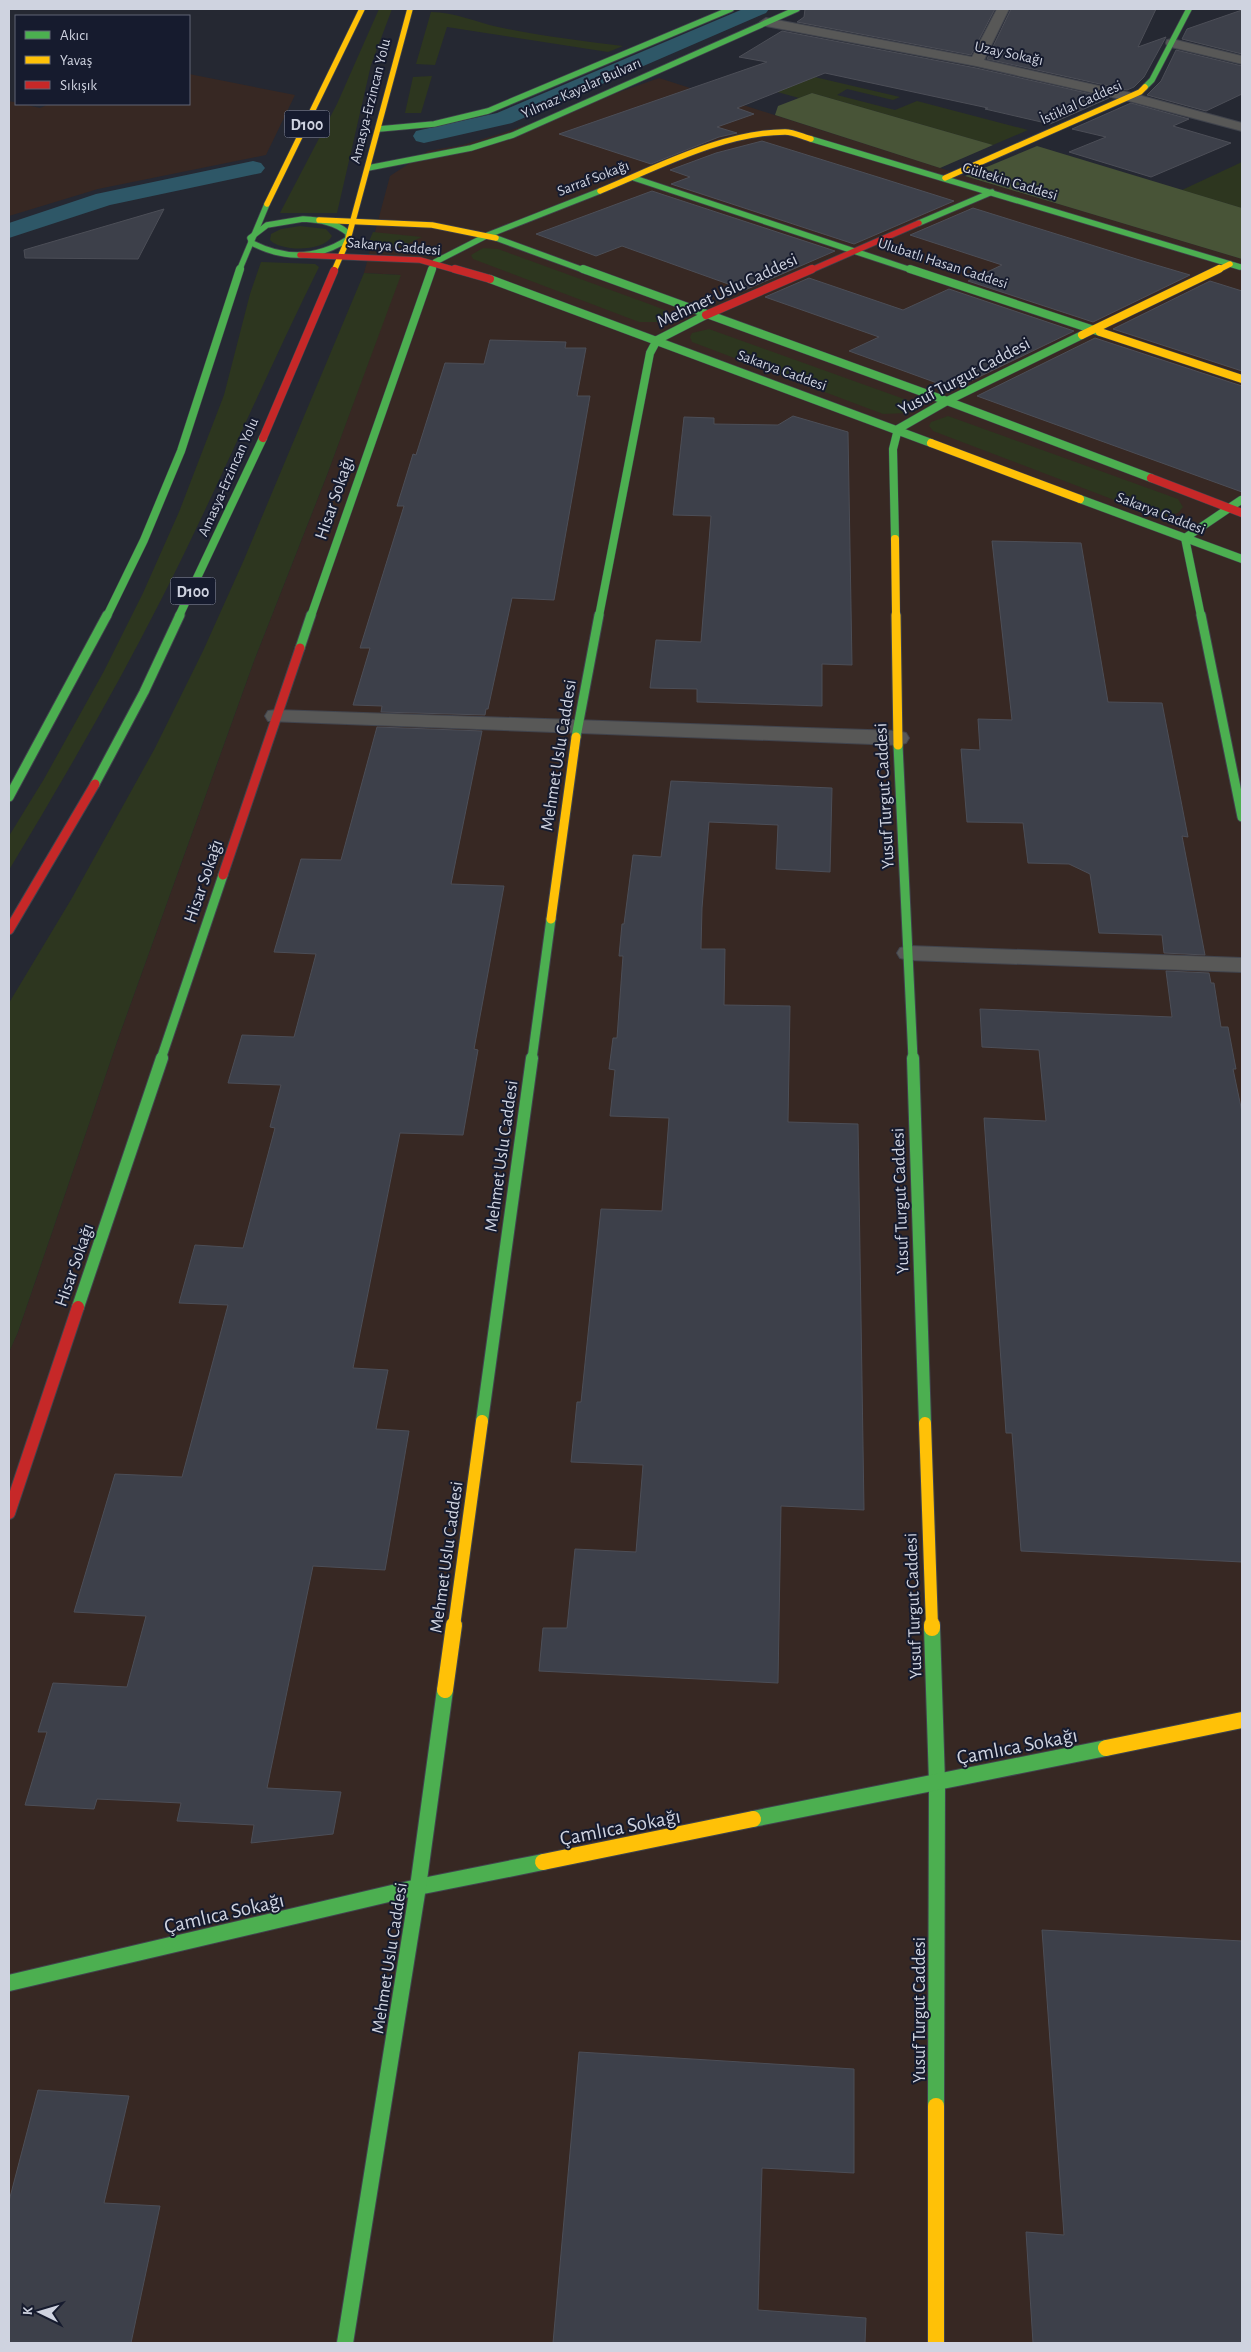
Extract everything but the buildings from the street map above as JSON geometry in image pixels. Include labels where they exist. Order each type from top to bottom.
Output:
[{"type":"main road","name":"Amasya-Erzincan Yolu","points":[[9,797],[74,679],[159,504],[199,399],[250,238],[312,115],[362,9]]},
{"type":"main road","name":"Amasya-Erzincan Yolu","points":[[9,930],[88,796],[144,692],[252,463],[348,239],[379,129],[397,51],[410,9]]},
{"type":"main road","name":"Yılmaz Kayalar Bulvarı","points":[[379,129],[434,124],[488,112],[731,9]]},
{"type":"main road","name":"Yılmaz Kayalar Bulvarı","points":[[368,168],[471,148],[513,135],[797,9]]},
{"type":"main road","name":"İstiklal Caddesi","points":[[945,178],[1131,97],[1146,87],[1152,80],[1189,9]]},
{"type":"main road","name":"Gültekin Caddesi","points":[[767,133],[797,133],[1242,268]]},
{"type":"main road","name":"Sarraf Sokağı","points":[[435,262],[488,235],[725,142],[767,133]]},
{"type":"main road","name":"Ulubatlı Hasan Caddesi","points":[[634,178],[857,250],[1242,379]]},
{"type":"main road","name":"Mehmet Uslu Caddesi","points":[[345,2343],[418,1886],[578,726],[646,366],[658,340],[707,314],[992,192]]},
{"type":"main road","points":[[288,220],[319,220],[343,227],[348,232],[348,239],[331,250],[300,255],[270,252],[259,248],[252,243],[250,238],[262,227],[274,223],[288,220]]},
{"type":"main road","name":"Sakarya Caddesi","points":[[319,220],[432,225],[488,235],[947,401],[1242,513]]},
{"type":"main road","name":"Sakarya Caddesi","points":[[300,255],[435,262],[476,274],[658,340],[1242,559]]},
{"type":"main road","name":"Hisar Sokağı","points":[[9,1513],[276,716],[435,262]]},
{"type":"main road","name":"Yusuf Turgut Caddesi","points":[[936,2343],[937,1782],[909,953],[898,738],[893,449],[898,430],[947,401],[1230,264]]},
{"type":"main road","points":[[1242,499],[1185,538],[1242,817]]},
{"type":"main road","name":"Çamlıca Sokağı","points":[[9,1983],[418,1886],[1242,1720]]},
{"type":"street","points":[[976,62],[1003,9]]},
{"type":"street","name":"Uzay Sokağı","points":[[766,22],[976,62],[1131,97],[1242,127]]},
{"type":"street","points":[[1172,43],[1242,60]]},
{"type":"street","points":[[276,716],[898,738]]},
{"type":"street","points":[[909,953],[1242,965]]},
{"type":"shaded area","points":[[190,74],[295,95],[266,155],[98,189],[9,216],[9,101],[15,102],[15,105],[40,108],[47,105],[190,105]]},
{"type":"shaded area","points":[[659,78],[965,176],[1242,259],[1242,2343],[9,2343],[9,1352],[18,1332],[117,1042],[254,661],[327,475],[400,275],[364,273],[390,176],[428,151],[463,145],[503,133]]},
{"type":"green space","points":[[379,9],[392,9],[371,65],[337,213],[280,213],[337,104]]},
{"type":"green space","points":[[431,12],[457,15],[498,27],[529,33],[623,46],[608,52],[447,27],[435,65],[416,64]]},
{"type":"green space","points":[[806,75],[900,97],[893,100],[847,89],[837,95],[895,110],[917,101],[1028,130],[993,145],[812,93],[799,98],[726,78]]},
{"type":"green space","points":[[432,76],[421,113],[405,113],[413,77]]},
{"type":"green space","points":[[812,93],[993,145],[940,168],[775,115],[778,106]]},
{"type":"green space","points":[[1037,146],[1242,208],[1242,259],[965,176]]},
{"type":"green space","points":[[1242,162],[1242,208],[1182,190]]},
{"type":"green space","points":[[300,226],[326,229],[332,236],[320,245],[302,248],[283,247],[270,240],[271,234],[281,229]]},
{"type":"green space","points":[[373,232],[422,237],[400,247],[367,246]]},
{"type":"green space","points":[[483,248],[498,249],[652,305],[667,311],[669,317],[663,322],[639,322],[473,259],[471,255]]},
{"type":"green space","points":[[261,262],[315,264],[319,267],[163,596],[89,734],[9,870],[9,836],[44,779],[104,671],[143,593],[179,512],[224,395],[250,294]]},
{"type":"green space","points":[[364,273],[401,275],[327,475],[254,661],[117,1042],[18,1332],[9,1352],[9,1003],[72,898],[155,748],[203,651],[243,562]]},
{"type":"green space","points":[[709,329],[910,401],[914,408],[908,413],[883,414],[692,342],[690,337],[692,333]]},
{"type":"green space","points":[[948,416],[1178,499],[1183,507],[1178,513],[1165,516],[1151,514],[933,431],[929,426],[931,422]]},
{"type":"waterway","points":[[424,136],[504,118],[759,9]]},
{"type":"waterway","points":[[9,231],[104,199],[253,168]]},
{"type":"traffic: fast","points":[[379,129],[434,124],[488,111],[731,9]]},
{"type":"traffic: fast","points":[[368,168],[471,148],[513,135],[797,9]]},
{"type":"traffic: fast","points":[[1145,87],[1152,80],[1189,9]]},
{"type":"traffic: fast","points":[[811,139],[1240,267]]},
{"type":"traffic: fast","points":[[634,178],[1100,332]]},
{"type":"traffic: fast","points":[[300,648],[435,262],[488,235],[600,191]]},
{"type":"traffic: fast","points":[[919,223],[992,192]]},
{"type":"traffic: fast","points":[[9,797],[56,713],[144,540],[181,451],[241,264],[267,204]]},
{"type":"traffic: fast","points":[[303,219],[321,221],[338,226],[348,233],[348,239],[325,251],[301,256],[276,253],[252,243],[250,238],[267,225],[303,219]]},
{"type":"traffic: fast","points":[[496,238],[947,401],[1151,478]]},
{"type":"traffic: fast","points":[[490,279],[931,443]]},
{"type":"traffic: fast","points":[[576,737],[650,353],[657,340],[706,315]]},
{"type":"traffic: fast","points":[[895,539],[893,449],[898,429],[947,401],[1082,335]]},
{"type":"traffic: fast","points":[[95,784],[144,692],[263,438]]},
{"type":"traffic: fast","points":[[1080,499],[1242,559]]},
{"type":"traffic: fast","points":[[1241,500],[1185,538],[1242,817]]},
{"type":"traffic: fast","points":[[898,745],[909,953],[925,1423]]},
{"type":"traffic: fast","points":[[78,1307],[223,875]]},
{"type":"traffic: fast","points":[[482,1421],[551,919]]},
{"type":"traffic: fast","points":[[932,1628],[937,1782],[936,2106]]},
{"type":"traffic: fast","points":[[345,2343],[418,1887],[445,1690]]},
{"type":"traffic: fast","points":[[753,1819],[1106,1748]]},
{"type":"traffic: fast","points":[[9,1983],[418,1887],[543,1862]]},
{"type":"traffic: slow","points":[[267,204],[362,9]]},
{"type":"traffic: slow","points":[[334,271],[348,239],[410,9]]},
{"type":"traffic: slow","points":[[945,178],[1140,92],[1145,87]]},
{"type":"traffic: slow","points":[[600,191],[667,163],[740,138],[785,132],[811,139]]},
{"type":"traffic: slow","points":[[319,220],[432,225],[496,238]]},
{"type":"traffic: slow","points":[[1082,335],[1230,264]]},
{"type":"traffic: slow","points":[[1100,332],[1242,379]]},
{"type":"traffic: slow","points":[[931,443],[1080,499]]},
{"type":"traffic: slow","points":[[895,539],[898,745]]},
{"type":"traffic: slow","points":[[551,919],[576,737]]},
{"type":"traffic: slow","points":[[445,1690],[482,1421]]},
{"type":"traffic: slow","points":[[925,1423],[932,1628]]},
{"type":"traffic: slow","points":[[1106,1748],[1242,1720]]},
{"type":"traffic: slow","points":[[543,1862],[753,1819]]},
{"type":"traffic: slow","points":[[936,2106],[936,2343]]},
{"type":"traffic: jam","points":[[706,315],[919,223]]},
{"type":"traffic: jam","points":[[300,255],[420,260],[490,279]]},
{"type":"traffic: jam","points":[[263,438],[334,271]]},
{"type":"traffic: jam","points":[[1151,478],[1242,513]]},
{"type":"traffic: jam","points":[[223,875],[300,648]]},
{"type":"traffic: jam","points":[[9,930],[95,784]]},
{"type":"traffic: jam","points":[[9,1513],[78,1307]]}]
